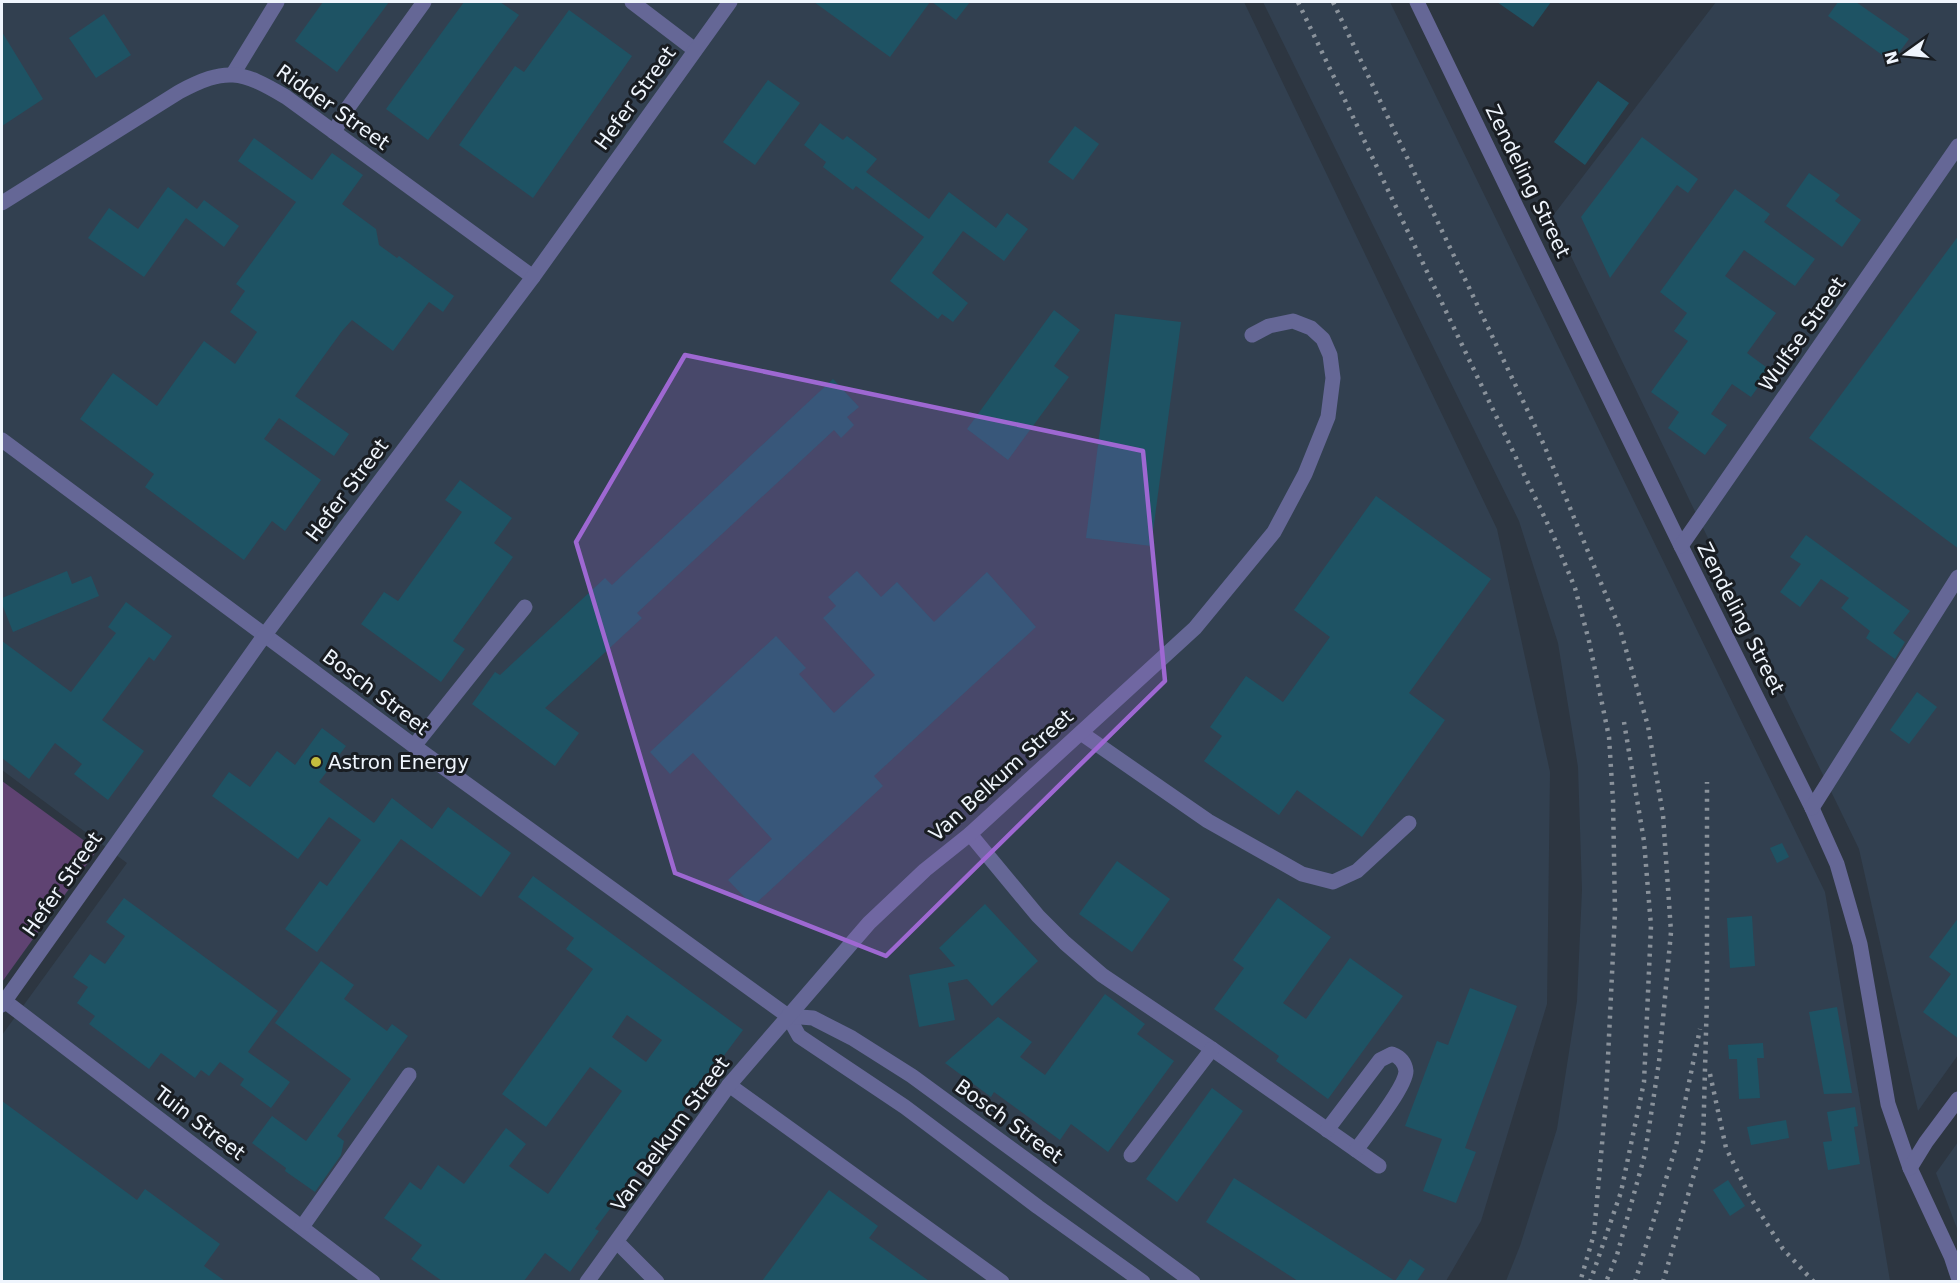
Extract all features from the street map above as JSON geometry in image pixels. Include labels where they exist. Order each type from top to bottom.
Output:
[{"type":"street","points":[[233,74],[278,2]]},
{"type":"street","points":[[334,132],[347,109],[424,2]]},
{"type":"street","points":[[632,2],[695,50]]},
{"type":"street","name":"Hefer Street","points":[[2,1002],[264,636],[533,277],[730,2]]},
{"type":"street","name":"Zendeling Street","points":[[1418,2],[1681,546],[1812,808],[1837,864],[1860,944],[1888,1104],[1910,1168],[1959,1277]]},
{"type":"street","name":"Ridder Street","points":[[2,203],[200,81],[233,74],[249,76],[286,97],[533,277]]},
{"type":"street","name":"Wulfse Street","points":[[1681,546],[1959,146]]},
{"type":"street","name":"Van Belkum Street","points":[[587,1281],[729,1085],[869,923],[1195,628],[1274,532],[1305,474],[1328,417],[1333,378],[1330,355],[1323,339],[1311,328],[1293,321],[1269,326],[1252,335]]},
{"type":"street","name":"Bosch Street","points":[[2,440],[414,746],[788,1016],[799,1036],[905,1107],[1038,1207],[1143,1281]]},
{"type":"street","points":[[1812,808],[1959,577]]},
{"type":"street","points":[[414,746],[525,607]]},
{"type":"street","points":[[1081,732],[1208,821],[1302,874],[1333,882],[1357,871],[1409,823]]},
{"type":"street","points":[[970,834],[1038,916],[1102,975],[1379,1166]]},
{"type":"street","name":"Tuin Street","points":[[2,1002],[373,1281]]},
{"type":"street","name":"Bosch Street","points":[[788,1016],[813,1018],[852,1038],[912,1076],[1193,1281]]},
{"type":"street","points":[[1131,1155],[1212,1049]]},
{"type":"street","points":[[1327,1130],[1380,1060],[1392,1054],[1398,1057],[1406,1068],[1401,1085],[1356,1150]]},
{"type":"street","points":[[302,1227],[409,1075]]},
{"type":"street","points":[[729,1085],[1002,1281]]},
{"type":"street","points":[[1910,1168],[1926,1142],[1959,1099]]},
{"type":"street","points":[[617,1242],[657,1281]]},
{"type":"highlighted area","points":[[685,355],[1143,451],[1165,681],[886,956],[675,873],[576,542]]},
{"type":"shaded area","points":[[2,2],[1244,2],[1497,529],[1550,772],[1547,1004],[1481,1221],[1446,1281],[2,1281],[2,1035],[127,863],[2,770]]},
{"type":"shaded area","points":[[1263,2],[1390,2],[1825,892],[1890,1281],[1506,1281],[1520,1246],[1557,1129],[1577,1001],[1582,890],[1578,767],[1558,643],[1519,521]]},
{"type":"shaded area","points":[[1716,2],[1958,2],[1958,1055],[1918,1111],[1859,849],[1552,217]]},
{"type":"shaded area","points":[[2,781],[97,850],[2,982]]},
{"type":"shaded area","points":[[1958,1142],[1958,1231],[1936,1173]]},
{"type":"building","points":[[323,2],[389,2],[337,72],[295,41]]},
{"type":"building","points":[[464,2],[500,2],[519,15],[428,140],[386,109]]},
{"type":"building","points":[[814,2],[930,2],[890,57]]},
{"type":"building","points":[[932,2],[970,2],[956,20]]},
{"type":"building","points":[[1497,2],[1551,2],[1533,27]]},
{"type":"building","points":[[1838,2],[1856,2],[1909,39],[1892,62],[1828,16]]},
{"type":"building","points":[[569,10],[632,56],[533,198],[459,145],[515,66],[524,72]]},
{"type":"building","points":[[104,14],[131,55],[96,78],[69,38]]},
{"type":"building","points":[[2,32],[43,99],[2,126]]},
{"type":"building","points":[[768,80],[800,103],[755,165],[723,142]]},
{"type":"building","points":[[1598,81],[1629,103],[1585,165],[1554,142]]},
{"type":"building","points":[[820,123],[843,140],[847,136],[877,159],[866,172],[929,219],[949,192],[996,228],[1007,213],[1028,229],[1004,261],[963,231],[932,273],[968,303],[953,322],[942,314],[938,319],[890,281],[924,237],[856,186],[853,190],[823,167],[826,162],[804,145]]},
{"type":"building","points":[[1075,126],[1099,144],[1073,180],[1048,162]]},
{"type":"building","points":[[1642,137],[1698,179],[1688,193],[1677,185],[1610,278],[1581,217]]},
{"type":"building","points":[[254,138],[312,180],[332,153],[363,175],[342,204],[376,229],[379,245],[397,258],[399,256],[454,296],[443,312],[429,302],[393,351],[352,320],[342,331],[295,396],[349,434],[334,456],[279,418],[264,439],[321,480],[285,531],[272,521],[244,560],[145,487],[154,474],[80,419],[113,373],[157,406],[204,341],[235,364],[257,332],[230,312],[245,291],[236,284],[296,202],[238,161]]},
{"type":"building","points":[[1809,173],[1840,195],[1835,201],[1861,220],[1842,247],[1786,206]]},
{"type":"building","points":[[168,187],[197,209],[204,200],[239,226],[224,247],[186,218],[144,277],[88,238],[109,208],[138,229]]},
{"type":"building","points":[[1735,189],[1770,214],[1764,222],[1815,259],[1795,286],[1744,250],[1725,276],[1776,313],[1747,353],[1770,370],[1751,397],[1732,384],[1711,414],[1727,425],[1705,455],[1668,428],[1679,412],[1651,392],[1688,341],[1674,331],[1687,313],[1660,292]]},
{"type":"building","points":[[1959,235],[1959,549],[1809,438]]},
{"type":"building","points":[[1054,310],[1080,330],[1054,366],[1069,377],[1008,460],[967,429]]},
{"type":"building","points":[[1115,314],[1181,322],[1151,546],[1086,538]]},
{"type":"building","points":[[833,379],[859,407],[847,417],[854,425],[841,438],[834,430],[637,613],[642,618],[545,708],[579,733],[555,766],[472,704],[495,672],[500,675],[605,578],[612,585]]},
{"type":"building","points":[[460,480],[512,518],[494,543],[513,557],[453,641],[465,649],[441,682],[361,624],[384,592],[398,601],[462,512],[445,500]]},
{"type":"building","points":[[1376,496],[1491,579],[1409,693],[1445,720],[1362,837],[1297,790],[1279,815],[1204,761],[1222,736],[1210,727],[1246,676],[1283,702],[1330,637],[1294,610]]},
{"type":"building","points":[[1806,535],[1910,611],[1893,633],[1905,642],[1895,659],[1866,638],[1870,631],[1841,608],[1849,598],[1821,579],[1800,607],[1780,592],[1801,564],[1790,557]]},
{"type":"building","points":[[67,571],[72,584],[91,576],[99,596],[13,632],[2,604],[2,598]]},
{"type":"building","points":[[857,571],[881,597],[897,582],[934,622],[987,572],[1036,627],[874,776],[883,786],[753,906],[728,880],[772,839],[693,753],[670,774],[650,752],[776,636],[806,668],[799,674],[834,713],[875,675],[823,618],[836,606],[828,597]]},
{"type":"building","points":[[126,602],[172,636],[154,661],[149,657],[102,720],[144,751],[108,800],[74,774],[82,764],[55,743],[29,779],[2,758],[2,641],[71,692],[116,633],[108,627]]},
{"type":"building","points":[[1917,692],[1937,707],[1909,744],[1890,730]]},
{"type":"building","points":[[322,728],[346,746],[319,782],[374,823],[392,798],[432,829],[448,807],[511,853],[481,897],[401,839],[317,952],[285,929],[320,881],[327,886],[361,840],[329,817],[298,859],[212,796],[229,772],[250,787],[277,751],[295,765]]},
{"type":"building","points":[[1782,843],[1789,857],[1777,863],[1770,848]]},
{"type":"building","points":[[1117,861],[1170,899],[1132,952],[1079,914]]},
{"type":"building","points":[[533,876],[743,1030],[595,1229],[599,1231],[570,1272],[545,1253],[524,1281],[442,1281],[411,1259],[422,1245],[384,1218],[410,1182],[421,1190],[438,1165],[464,1184],[506,1128],[526,1144],[509,1166],[548,1194],[622,1091],[590,1067],[546,1127],[502,1094],[593,969],[566,949],[574,938],[518,897]],"holes":[[[627,1015],[662,1040],[646,1062],[612,1037]]]},
{"type":"building","points":[[124,898],[278,1011],[248,1052],[290,1082],[271,1108],[240,1085],[244,1079],[220,1062],[209,1076],[201,1070],[195,1078],[161,1053],[149,1069],[89,1024],[95,1016],[77,1003],[88,987],[73,977],[90,954],[105,964],[125,936],[106,922]]},
{"type":"building","points":[[1278,898],[1331,937],[1283,1003],[1306,1019],[1350,958],[1403,996],[1328,1099],[1276,1061],[1279,1056],[1214,1009],[1244,968],[1233,960]]},
{"type":"building","points":[[985,904],[1038,961],[992,1006],[967,979],[948,983],[955,1020],[919,1027],[909,975],[955,966],[939,948]]},
{"type":"building","points":[[1752,916],[1755,966],[1730,968],[1727,918]]},
{"type":"building","points":[[1959,917],[1959,1039],[1923,1012],[1951,974],[1929,957]]},
{"type":"building","points":[[321,961],[354,985],[344,999],[387,1031],[392,1024],[408,1036],[337,1136],[344,1141],[341,1155],[315,1192],[285,1171],[286,1168],[252,1143],[272,1116],[306,1141],[351,1079],[275,1023]]},
{"type":"building","points":[[1470,988],[1517,1006],[1465,1148],[1476,1152],[1456,1203],[1423,1191],[1442,1139],[1405,1126],[1437,1041],[1448,1045]]},
{"type":"building","points":[[1105,994],[1145,1024],[1137,1034],[1174,1061],[1108,1152],[1071,1124],[1060,1140],[994,1092],[991,1097],[945,1063],[998,1017],[1032,1042],[1020,1057],[1045,1075]]},
{"type":"building","points":[[1837,1007],[1852,1093],[1824,1094],[1809,1012]]},
{"type":"building","points":[[1763,1043],[1764,1058],[1757,1058],[1760,1098],[1739,1099],[1737,1059],[1729,1059],[1728,1045]]},
{"type":"building","points":[[1212,1088],[1243,1111],[1177,1202],[1146,1179]]},
{"type":"building","points":[[2,1101],[137,1200],[145,1189],[220,1244],[204,1266],[225,1281],[2,1281]]},
{"type":"building","points":[[1855,1107],[1858,1126],[1854,1127],[1860,1164],[1828,1170],[1823,1142],[1832,1141],[1827,1112]]},
{"type":"building","points":[[1786,1120],[1789,1138],[1751,1145],[1747,1127]]},
{"type":"building","points":[[1234,1178],[1395,1281],[1298,1281],[1206,1222]]},
{"type":"building","points":[[1728,1180],[1745,1206],[1730,1216],[1713,1190]]},
{"type":"building","points":[[829,1190],[878,1226],[869,1238],[929,1281],[762,1281]]},
{"type":"building","points":[[1410,1259],[1425,1269],[1417,1281],[1395,1281]]},
{"type":"railway","points":[[1298,2],[1553,535],[1575,588],[1589,641],[1609,737],[1613,800],[1615,912],[1606,1099],[1594,1234],[1580,1282]]},
{"type":"railway","points":[[1333,2],[1544,445],[1620,629],[1648,726],[1663,815],[1671,932],[1659,1062],[1645,1154],[1617,1255],[1606,1282]]},
{"type":"railway","points":[[1590,1282],[1621,1192],[1644,1082],[1651,926],[1644,841],[1624,722]]},
{"type":"railway","points":[[1663,1282],[1703,1143],[1707,996],[1707,782]]},
{"type":"railway","points":[[1635,1282],[1676,1146],[1700,1029]]},
{"type":"railway","points":[[1710,1074],[1726,1148],[1750,1197],[1783,1249],[1814,1282]]},
{"type":"place","name":"Astron Energy","points":[[316,762]]}]
